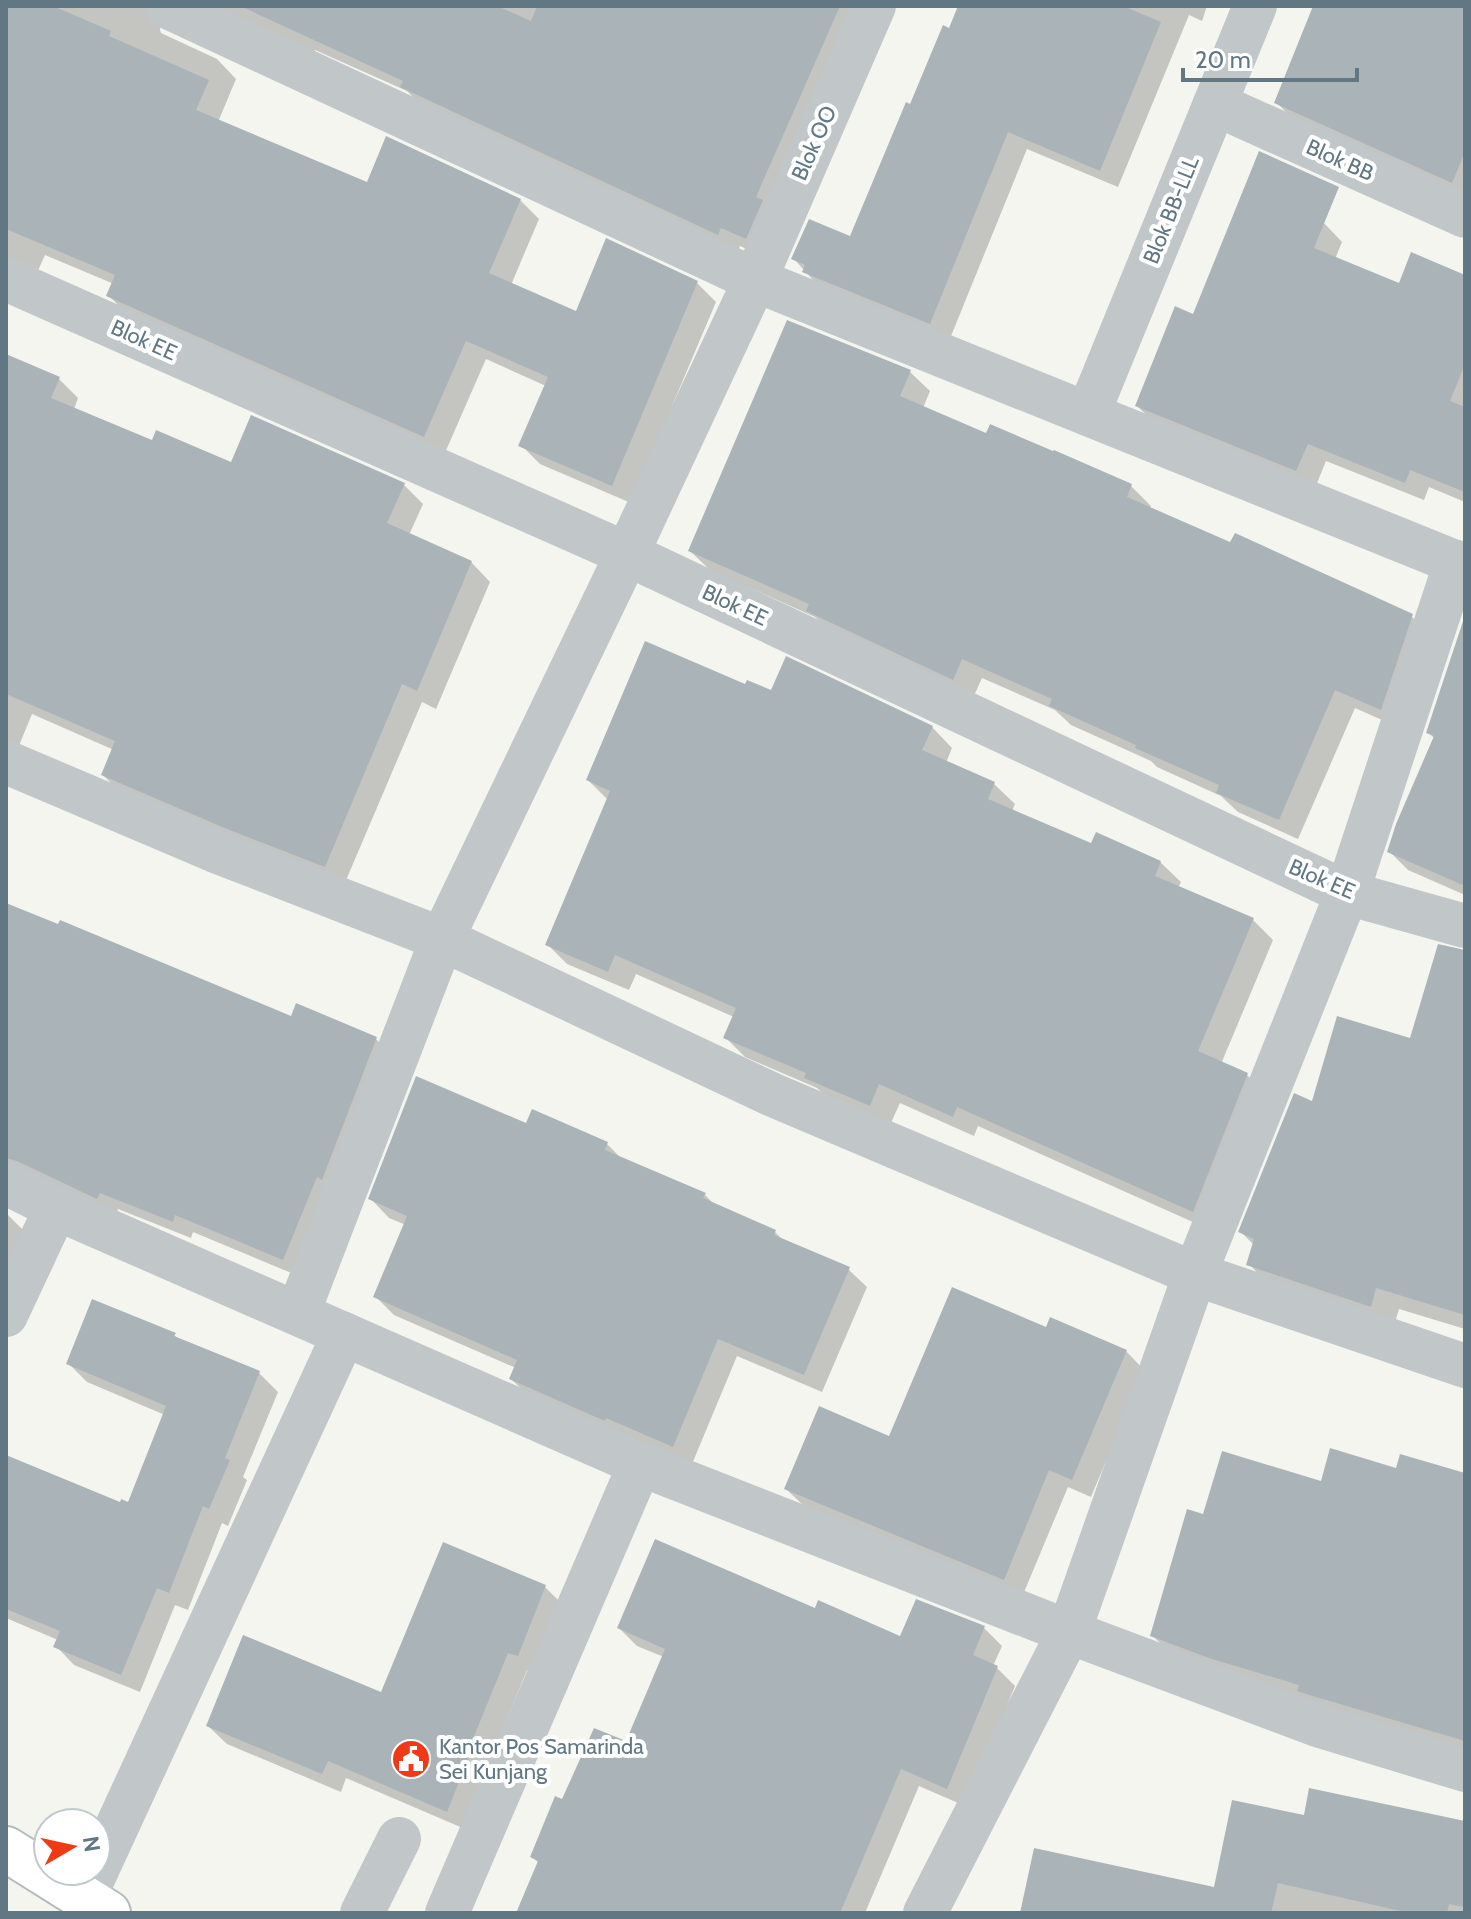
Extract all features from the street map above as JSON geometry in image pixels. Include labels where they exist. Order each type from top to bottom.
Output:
[{"type":"main road","points":[[6,1849],[96,1906]]},
{"type":"street","points":[[166,6],[755,280],[1460,564],[1347,893],[1195,1274],[1069,1632],[925,1913]]},
{"type":"street","name":"Blok OO","points":[[298,1313],[442,939],[755,280],[874,6]]},
{"type":"street","name":"Blok BB-LLL","points":[[1088,414],[1255,6]]},
{"type":"street","name":"Blok BB","points":[[1215,104],[1465,216]]},
{"type":"street","name":"Blok EE","points":[[6,279],[627,554],[1347,893],[1465,926]]},
{"type":"street","points":[[6,762],[218,852],[442,939],[773,1095],[1195,1274],[1465,1366]]},
{"type":"street","points":[[6,1183],[56,1208],[640,1464],[1069,1632],[1317,1725],[1465,1770]]},
{"type":"street","points":[[6,1315],[56,1208]]},
{"type":"street","points":[[96,1906],[344,1334]]},
{"type":"street","points":[[447,1913],[640,1464]]},
{"type":"street","points":[[362,1913],[399,1839]]},
{"type":"building","points":[[6,6],[53,6],[111,31],[109,36],[209,80],[196,110],[367,182],[386,136],[521,199],[489,273],[576,311],[606,238],[698,281],[612,486],[518,446],[548,377],[466,341],[424,437],[106,296],[115,275],[6,229]]},
{"type":"building","points":[[240,6],[497,6],[531,21],[537,6],[840,6],[756,197],[763,200],[746,239],[721,228],[718,235],[400,87],[403,81]]},
{"type":"building","points":[[958,6],[1123,6],[1161,22],[1100,171],[1008,132],[930,324],[802,272],[805,265],[791,259],[809,219],[850,236],[906,102],[910,104],[943,25],[949,28]]},
{"type":"building","points":[[1313,6],[1465,6],[1465,152],[1452,183],[1274,103]]},
{"type":"building","points":[[1259,151],[1339,187],[1314,248],[1399,283],[1411,252],[1465,275],[1465,364],[1450,401],[1465,407],[1465,492],[1410,470],[1405,483],[1308,444],[1296,471],[1135,406],[1175,306],[1193,314]]},
{"type":"building","points":[[787,320],[911,370],[900,396],[986,433],[990,424],[1054,450],[1132,484],[1127,497],[1230,542],[1235,533],[1413,614],[1381,710],[1335,690],[1279,820],[1216,793],[1219,785],[1049,706],[1052,699],[962,659],[953,680],[806,611],[809,604],[688,551]]},
{"type":"building","points":[[6,354],[60,377],[51,398],[152,440],[156,430],[231,462],[251,415],[405,483],[387,523],[472,561],[417,691],[402,684],[325,867],[101,775],[115,741],[6,694]]},
{"type":"building","points":[[1465,615],[1465,886],[1387,852],[1434,736],[1426,733]]},
{"type":"building","points":[[645,641],[745,684],[747,680],[771,690],[786,656],[933,726],[922,750],[995,782],[988,799],[1091,843],[1096,832],[1161,861],[1155,876],[1254,918],[1198,1051],[1248,1073],[1193,1212],[957,1107],[953,1117],[879,1084],[870,1106],[804,1078],[806,1073],[723,1038],[736,1008],[615,955],[608,972],[545,945],[610,791],[586,780]]},
{"type":"building","points":[[6,903],[58,924],[60,920],[291,1016],[296,1003],[377,1037],[322,1180],[317,1177],[283,1260],[175,1215],[173,1222],[100,1193],[97,1199],[6,1158]]},
{"type":"building","points":[[1438,944],[1465,950],[1465,1315],[1376,1288],[1371,1307],[1246,1265],[1254,1239],[1238,1232],[1294,1093],[1312,1101],[1337,1016],[1410,1038]]},
{"type":"building","points":[[416,1076],[526,1123],[532,1109],[608,1142],[605,1150],[706,1193],[703,1198],[776,1230],[774,1235],[850,1267],[804,1375],[718,1339],[673,1447],[509,1379],[517,1360],[373,1297],[407,1216],[368,1199]]},
{"type":"building","points":[[952,1287],[1046,1327],[1050,1317],[1127,1350],[1072,1480],[1049,1470],[1004,1580],[784,1489],[819,1406],[889,1436]]},
{"type":"building","points":[[92,1299],[260,1371],[225,1458],[230,1460],[209,1509],[203,1506],[169,1593],[157,1588],[121,1675],[53,1647],[60,1631],[6,1609],[6,1455],[120,1502],[121,1499],[128,1502],[166,1406],[66,1364]]},
{"type":"building","points":[[1330,1448],[1396,1468],[1400,1454],[1465,1473],[1465,1741],[1297,1691],[1299,1685],[1209,1658],[1150,1636],[1187,1509],[1203,1514],[1222,1451],[1321,1481]]},
{"type":"building","points":[[655,1539],[815,1608],[818,1600],[900,1636],[916,1599],[985,1626],[973,1655],[998,1666],[947,1789],[901,1769],[840,1913],[516,1913],[538,1861],[530,1857],[555,1796],[562,1799],[594,1728],[626,1741],[665,1649],[617,1628]]},
{"type":"building","points":[[443,1542],[546,1585],[518,1656],[508,1653],[447,1812],[328,1761],[322,1774],[206,1726],[243,1635],[381,1692]]},
{"type":"building","points":[[1309,1788],[1465,1821],[1465,1907],[1449,1904],[1447,1913],[1409,1913],[1278,1883],[1271,1913],[1020,1913],[1034,1848],[1214,1887],[1232,1800],[1304,1815]]},
{"type":"place","name":"Kantor Pos Samarinda Sei Kunjang","points":[[411,1759]]}]
